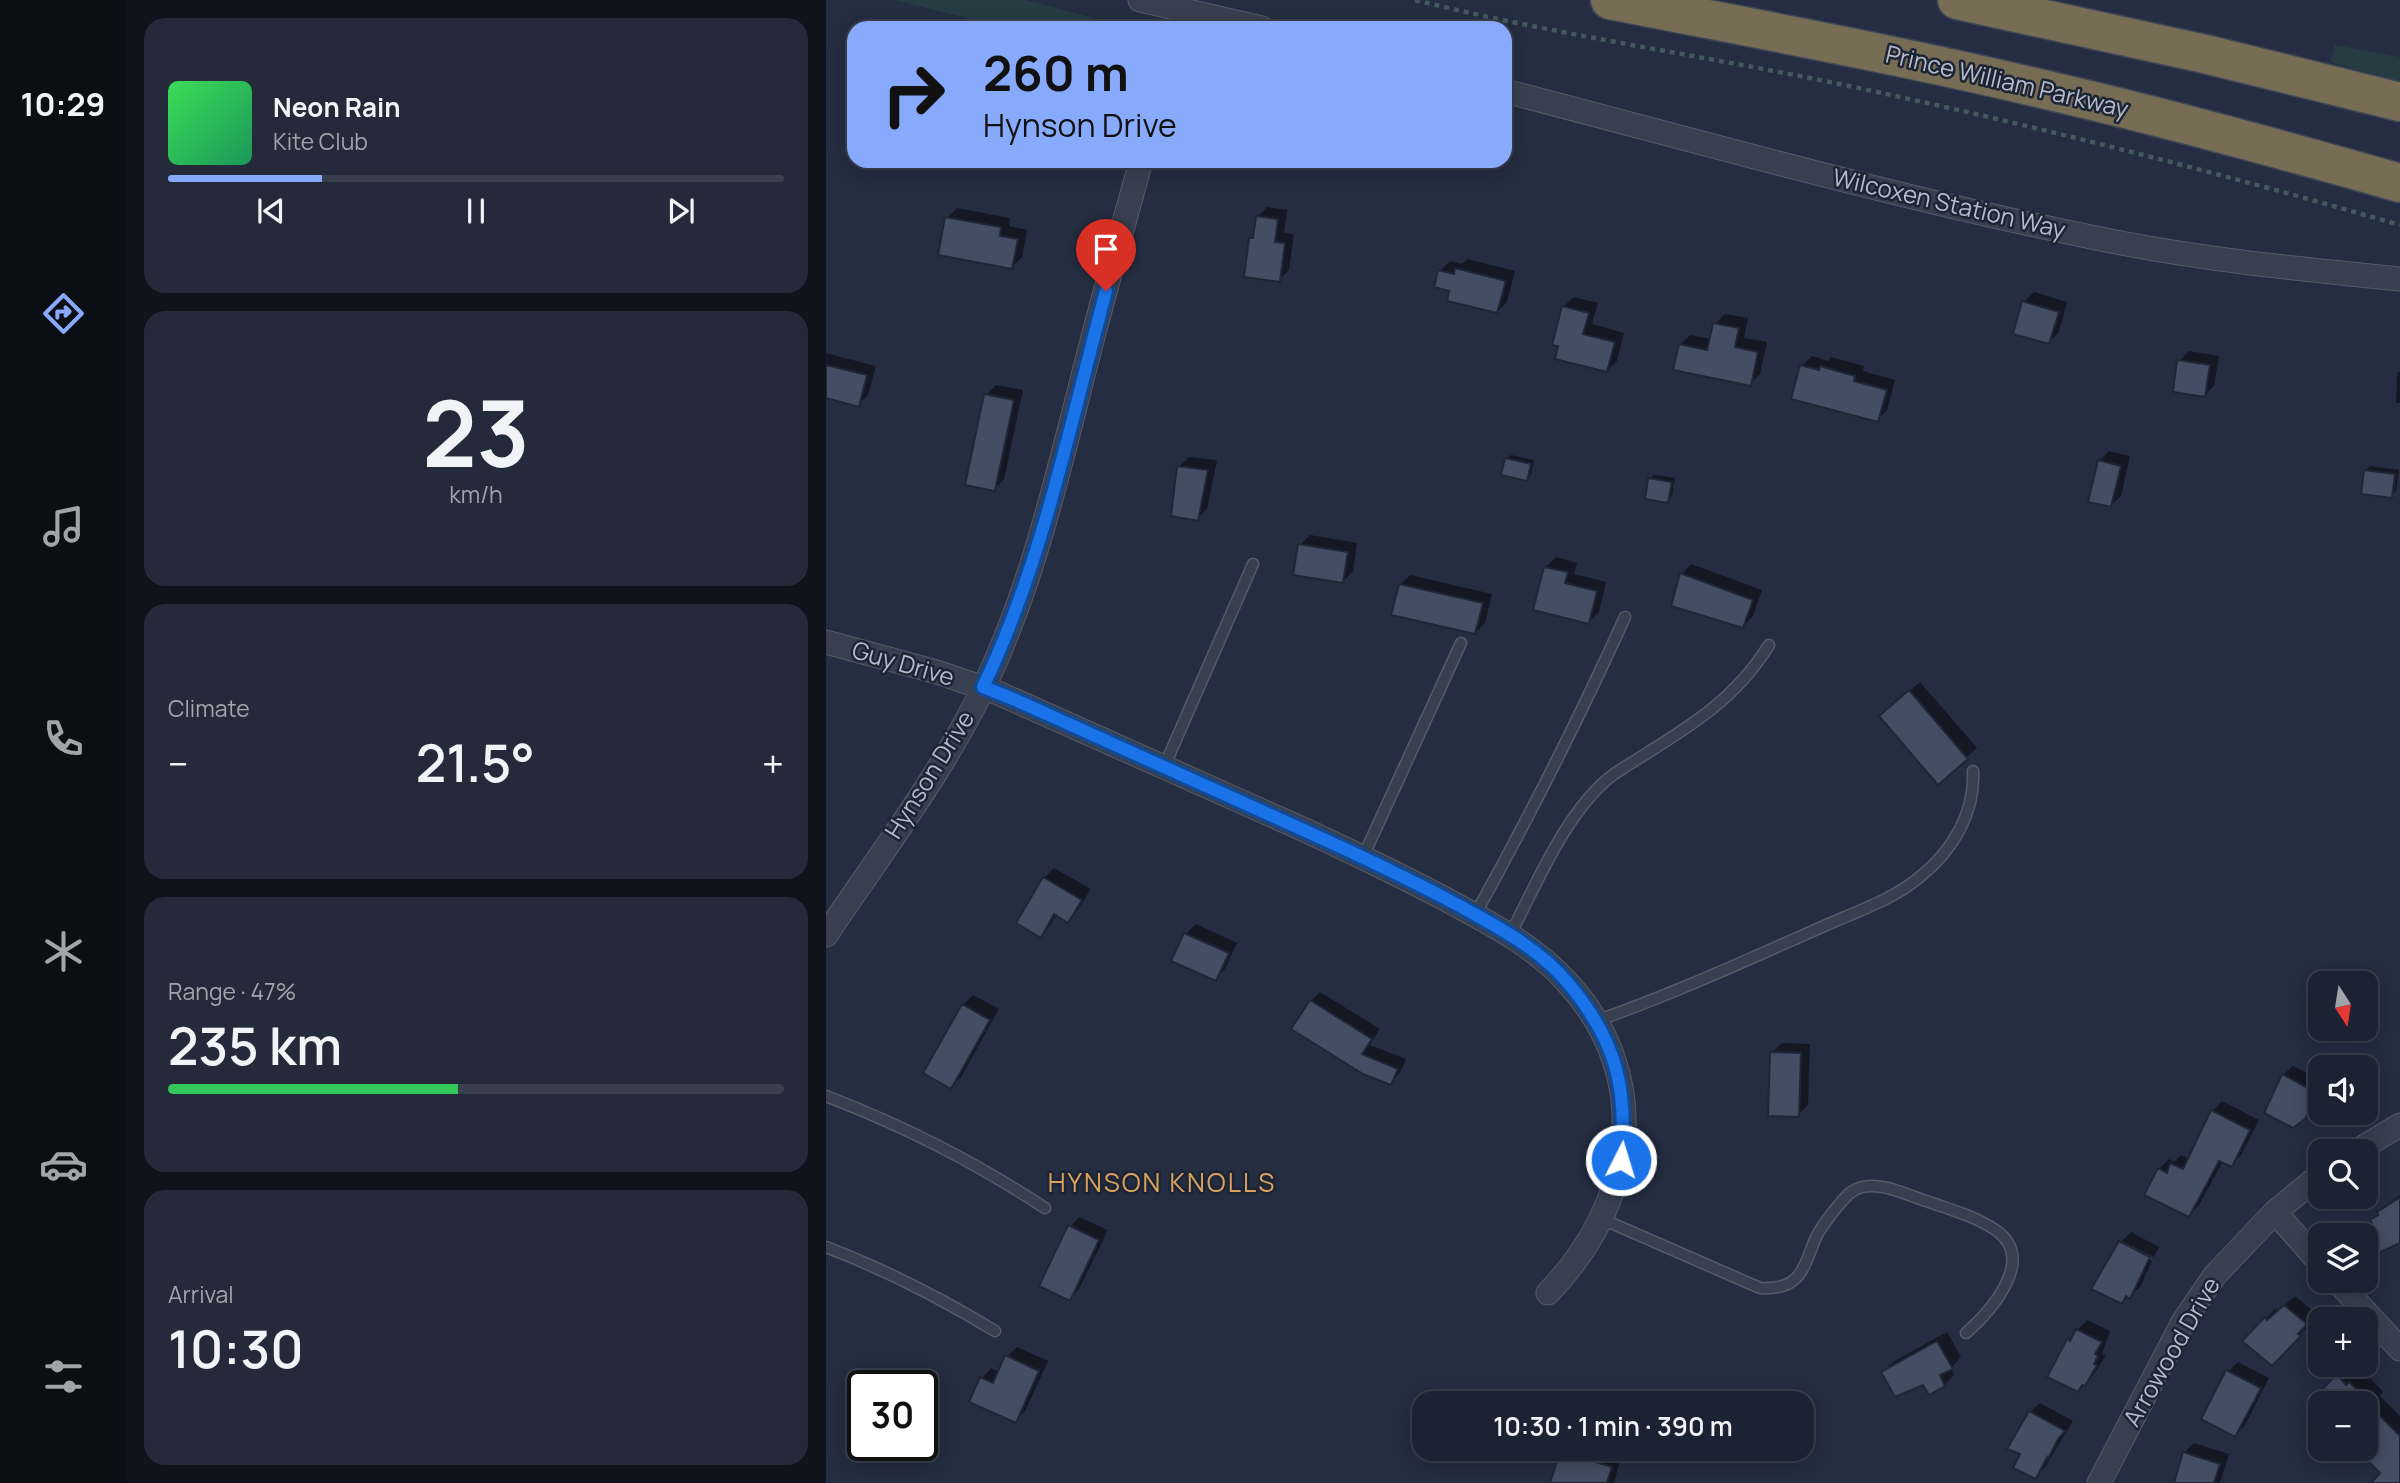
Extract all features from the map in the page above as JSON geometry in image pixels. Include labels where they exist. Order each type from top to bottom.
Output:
[{"type":"highway","name":"Prince William Parkway","points":[[1609,0],[1874,52],[2051,91],[2227,134],[2400,183]]},
{"type":"highway","points":[[1957,0],[2205,54],[2400,102]]},
{"type":"street","points":[[1140,0],[1181,13],[1224,21]]},
{"type":"street","name":"Wilcoxen Station Way","points":[[1512,93],[1916,198],[2096,239],[2258,263],[2400,279]]},
{"type":"street","name":"Hynson Drive","points":[[826,935],[932,779],[983,687],[1021,598],[1043,530],[1139,168]]},
{"type":"street","name":"Guy Drive","points":[[826,642],[983,687],[1363,857],[1475,915],[1541,957],[1567,982],[1596,1021],[1606,1041],[1619,1074],[1624,1127],[1619,1170],[1602,1219],[1588,1246],[1548,1293]]},
{"type":"street","points":[[2377,1139],[2400,1125]]},
{"type":"street","name":"Arrowood Drive","points":[[2099,1483],[2183,1322],[2215,1275],[2274,1212],[2308,1185]]},
{"type":"street","points":[[2274,1212],[2308,1250]]},
{"type":"street","points":[[2348,1293],[2400,1349]]},
{"type":"lane","points":[[1164,767],[1253,564]]},
{"type":"lane","points":[[1475,915],[1523,828],[1584,707],[1625,617]]},
{"type":"lane","points":[[1363,857],[1461,643]]},
{"type":"lane","points":[[1510,935],[1545,866],[1583,803],[1614,774],[1709,713],[1735,690],[1769,645]]},
{"type":"lane","points":[[1596,1021],[1763,953],[1896,893],[1921,877],[1962,826],[1971,804],[1973,771]]},
{"type":"lane","points":[[826,1096],[938,1144],[999,1178],[1045,1208]]},
{"type":"lane","points":[[1602,1219],[1760,1288],[1774,1289],[1788,1284],[1800,1275],[1826,1220],[1849,1192],[1864,1187],[1882,1187],[1967,1215],[1999,1232],[2009,1244],[2013,1257],[2011,1270],[2000,1296],[1985,1316],[1966,1333]]},
{"type":"lane","points":[[826,1247],[884,1269],[995,1331]]},
{"type":"path","points":[[1415,0],[1506,21]]},
{"type":"path","points":[[1512,22],[1822,81],[2075,138],[2400,225]]},
{"type":"green space","points":[[895,0],[1026,0],[1100,21],[978,21]]},
{"type":"green space","points":[[2335,45],[2400,57],[2400,82],[2330,62]]},
{"type":"building","points":[[1256,216],[1278,219],[1275,242],[1285,243],[1280,282],[1244,277],[1249,238],[1253,238]]},
{"type":"building","points":[[945,217],[1001,227],[1000,236],[1018,239],[1012,269],[938,255]]},
{"type":"building","points":[[1455,268],[1506,281],[1497,313],[1447,301],[1449,291],[1434,287],[1438,270],[1454,274]]},
{"type":"building","points":[[2022,301],[2059,312],[2049,344],[2013,334]]},
{"type":"building","points":[[1562,306],[1589,313],[1583,334],[1615,342],[1607,372],[1555,359],[1558,346],[1552,345]]},
{"type":"building","points":[[1713,323],[1739,328],[1735,347],[1758,352],[1751,386],[1673,370],[1679,344],[1707,350]]},
{"type":"building","points":[[2177,360],[2210,365],[2205,397],[2173,392]]},
{"type":"building","points":[[826,365],[867,375],[859,407],[826,398]]},
{"type":"building","points":[[1800,365],[1819,370],[1820,366],[1855,376],[1854,381],[1887,390],[1878,422],[1791,399]]},
{"type":"building","points":[[984,394],[1014,400],[995,491],[965,485]]},
{"type":"building","points":[[1505,458],[1531,464],[1527,481],[1501,475]]},
{"type":"building","points":[[2098,460],[2121,466],[2111,507],[2088,502]]},
{"type":"building","points":[[1177,466],[1208,470],[1198,521],[1171,516]]},
{"type":"building","points":[[2364,470],[2395,474],[2392,498],[2361,494]]},
{"type":"building","points":[[1648,478],[1672,482],[1668,503],[1645,499]]},
{"type":"building","points":[[1298,544],[1348,552],[1343,583],[1293,575]]},
{"type":"building","points":[[1544,567],[1568,572],[1565,583],[1597,591],[1589,624],[1533,610]]},
{"type":"building","points":[[1680,573],[1753,600],[1743,628],[1671,606]]},
{"type":"building","points":[[1399,584],[1483,603],[1475,634],[1391,615]]},
{"type":"building","points":[[1909,690],[1968,759],[1938,785],[1879,716]]},
{"type":"building","points":[[1043,877],[1082,900],[1068,923],[1054,914],[1041,938],[1016,923]]},
{"type":"building","points":[[1184,933],[1229,953],[1216,981],[1171,961]]},
{"type":"building","points":[[1310,1000],[1372,1039],[1362,1054],[1398,1069],[1391,1085],[1363,1074],[1291,1029]]},
{"type":"building","points":[[962,1004],[990,1020],[951,1089],[923,1073]]},
{"type":"building","points":[[1770,1052],[1801,1053],[1799,1117],[1768,1116]]},
{"type":"building","points":[[2282,1074],[2308,1088],[2308,1114],[2293,1128],[2264,1113]]},
{"type":"building","points":[[2211,1110],[2250,1130],[2232,1167],[2219,1161],[2189,1217],[2144,1195],[2158,1168],[2167,1173],[2170,1163],[2183,1169]]},
{"type":"building","points":[[2400,1197],[2400,1243],[2378,1253],[2378,1223],[2372,1223],[2370,1220],[2378,1215],[2377,1212]]},
{"type":"building","points":[[1068,1225],[1099,1240],[1070,1301],[1039,1286]]},
{"type":"building","points":[[2119,1241],[2150,1257],[2130,1299],[2126,1296],[2122,1304],[2091,1289]]},
{"type":"building","points":[[2284,1305],[2307,1324],[2298,1334],[2301,1336],[2272,1366],[2242,1341],[2265,1317],[2267,1320]]},
{"type":"building","points":[[2076,1329],[2102,1342],[2095,1354],[2098,1356],[2094,1364],[2097,1365],[2085,1386],[2082,1385],[2078,1392],[2047,1377],[2067,1339],[2070,1341]]},
{"type":"building","points":[[1937,1341],[1953,1369],[1940,1375],[1945,1386],[1929,1395],[1923,1385],[1895,1397],[1881,1372]]},
{"type":"building","points":[[1005,1355],[1039,1371],[1016,1423],[969,1402],[980,1377],[993,1383]]},
{"type":"building","points":[[2226,1370],[2261,1388],[2235,1437],[2201,1419]]},
{"type":"building","points":[[2334,1377],[2339,1377],[2346,1385],[2349,1382],[2358,1391],[2321,1391]]},
{"type":"building","points":[[2029,1411],[2065,1431],[2036,1479],[2013,1468],[2020,1454],[2007,1449]]},
{"type":"building","points":[[2378,1414],[2400,1436],[2400,1483],[2371,1483],[2380,1473],[2368,1461],[2378,1461]]},
{"type":"building","points":[[2183,1452],[2220,1464],[2214,1483],[2174,1483]]},
{"type":"building","points":[[1557,1461],[1592,1461],[1612,1467],[1607,1483],[1550,1483]]},
{"type":"district","name":"HYNSON KNOLLS","points":[[1162,1183]]},
{"type":"route","points":[[1106,291],[1043,530],[1021,598],[983,687],[1425,887],[1510,935],[1541,957],[1567,982],[1589,1010],[1606,1041],[1619,1074],[1623,1100],[1621,1160]]}]
